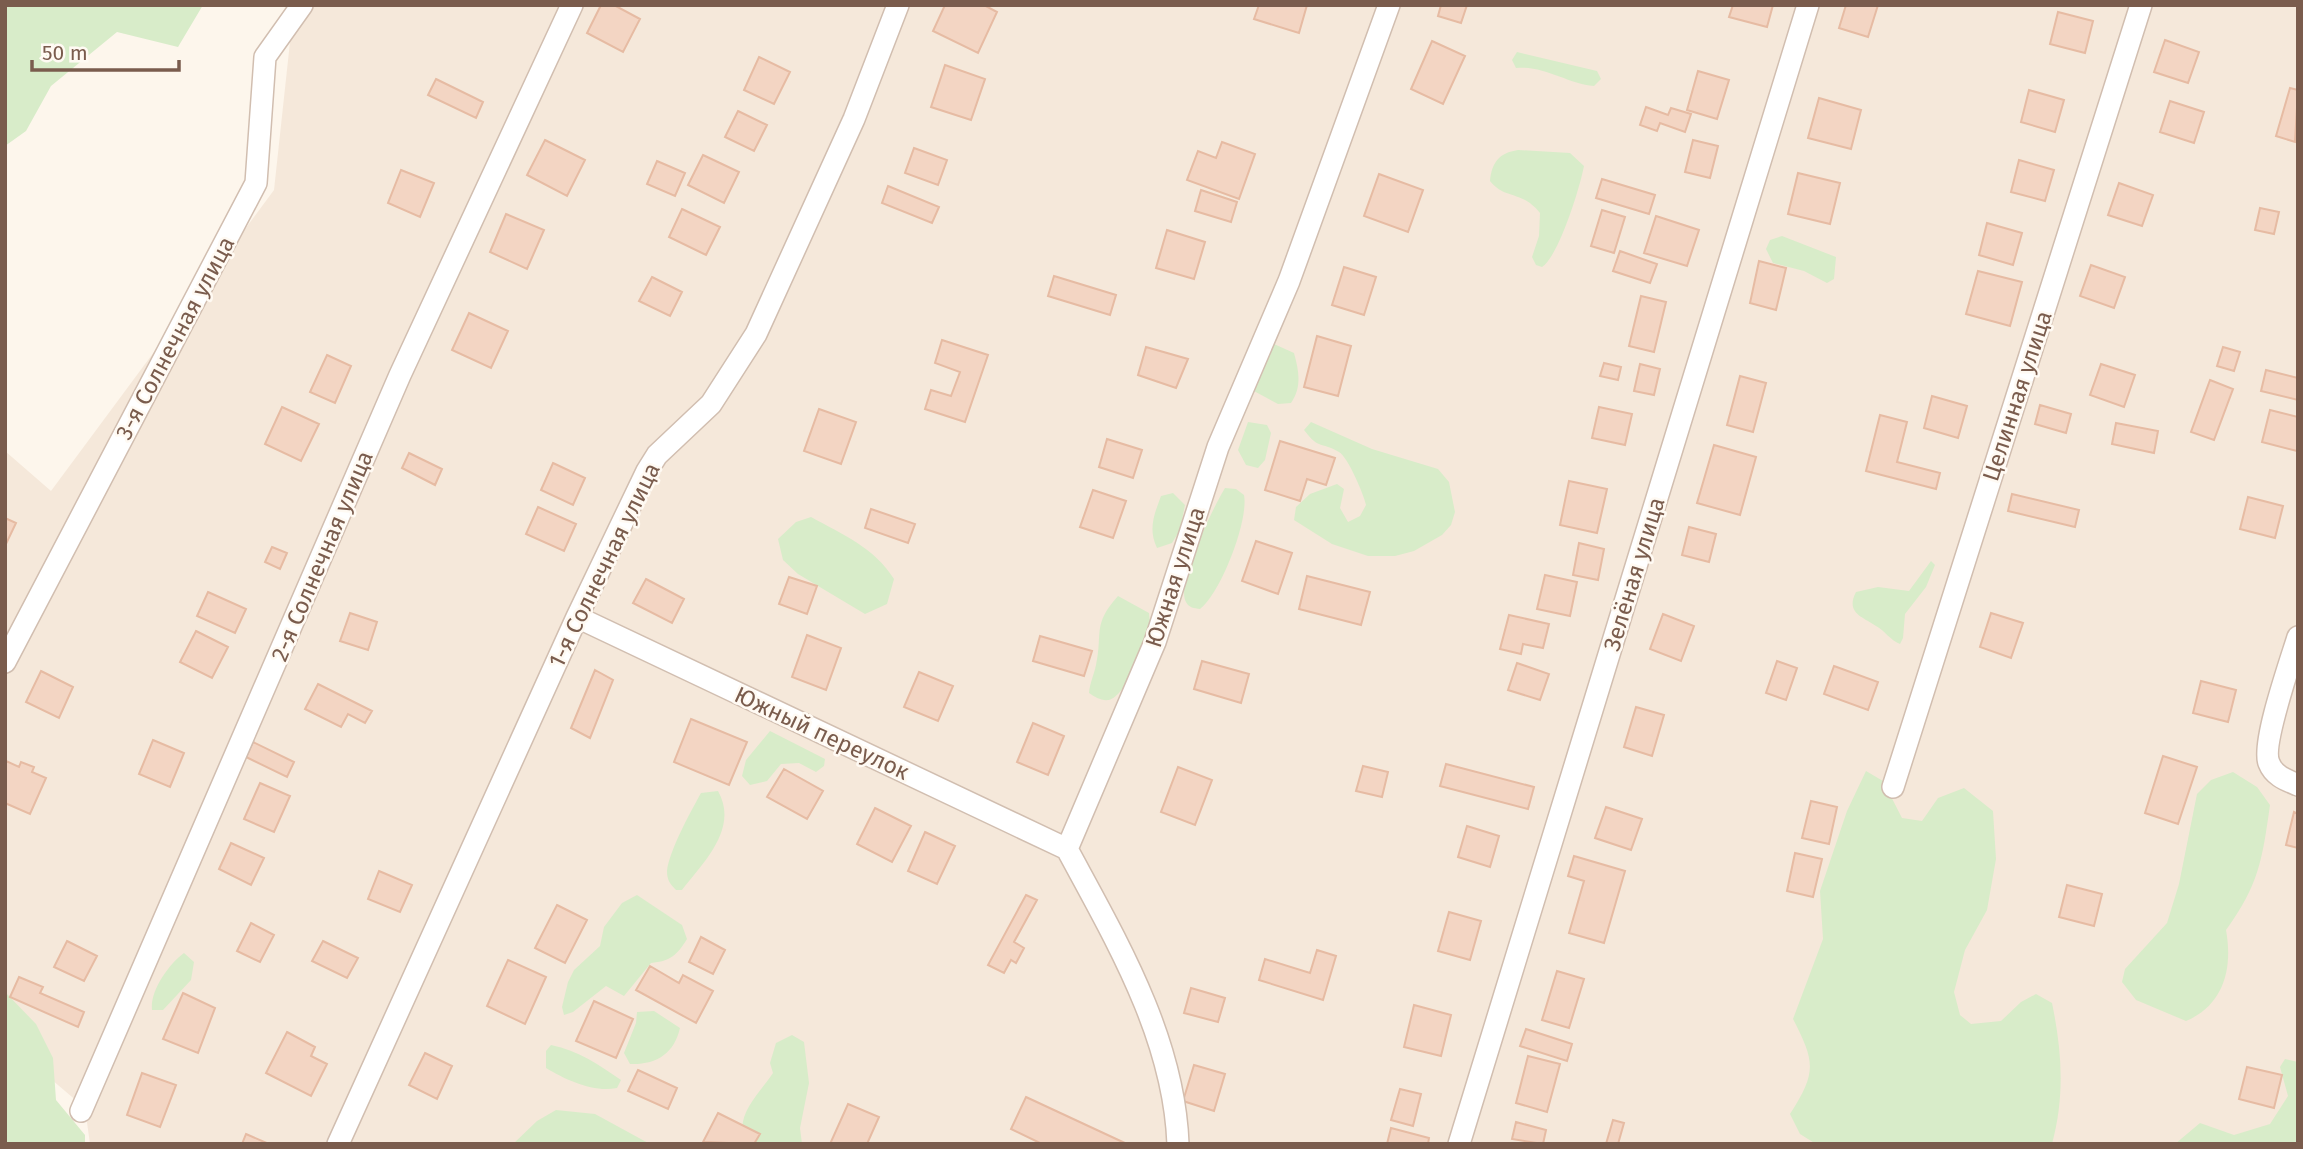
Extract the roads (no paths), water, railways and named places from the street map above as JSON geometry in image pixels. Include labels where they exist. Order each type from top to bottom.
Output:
[{"type":"street","name":"3-я Солнечная улица","points":[[5,662],[256,183],[265,57],[302,5]]},
{"type":"street","name":"2-я Солнечная улица","points":[[81,1111],[400,375],[572,5]]},
{"type":"street","name":"1-я Солнечная улица","points":[[338,1144],[577,617],[650,465],[711,404],[756,334],[854,119],[898,5]]},
{"type":"street","name":"Южная улица","points":[[1067,849],[1155,642],[1218,447],[1289,281],[1389,5]]},
{"type":"street","name":"Зелёная улица","points":[[1459,1144],[1808,5]]},
{"type":"street","name":"Целинная улица","points":[[1893,787],[2141,5]]},
{"type":"street","name":"Южный переулок","points":[[577,617],[1067,849]]},
{"type":"street","points":[[2298,637],[2268,752],[2268,762],[2278,776],[2298,785]]},
{"type":"street","points":[[1067,849],[1129,965],[1169,1071],[1178,1144]]}]
